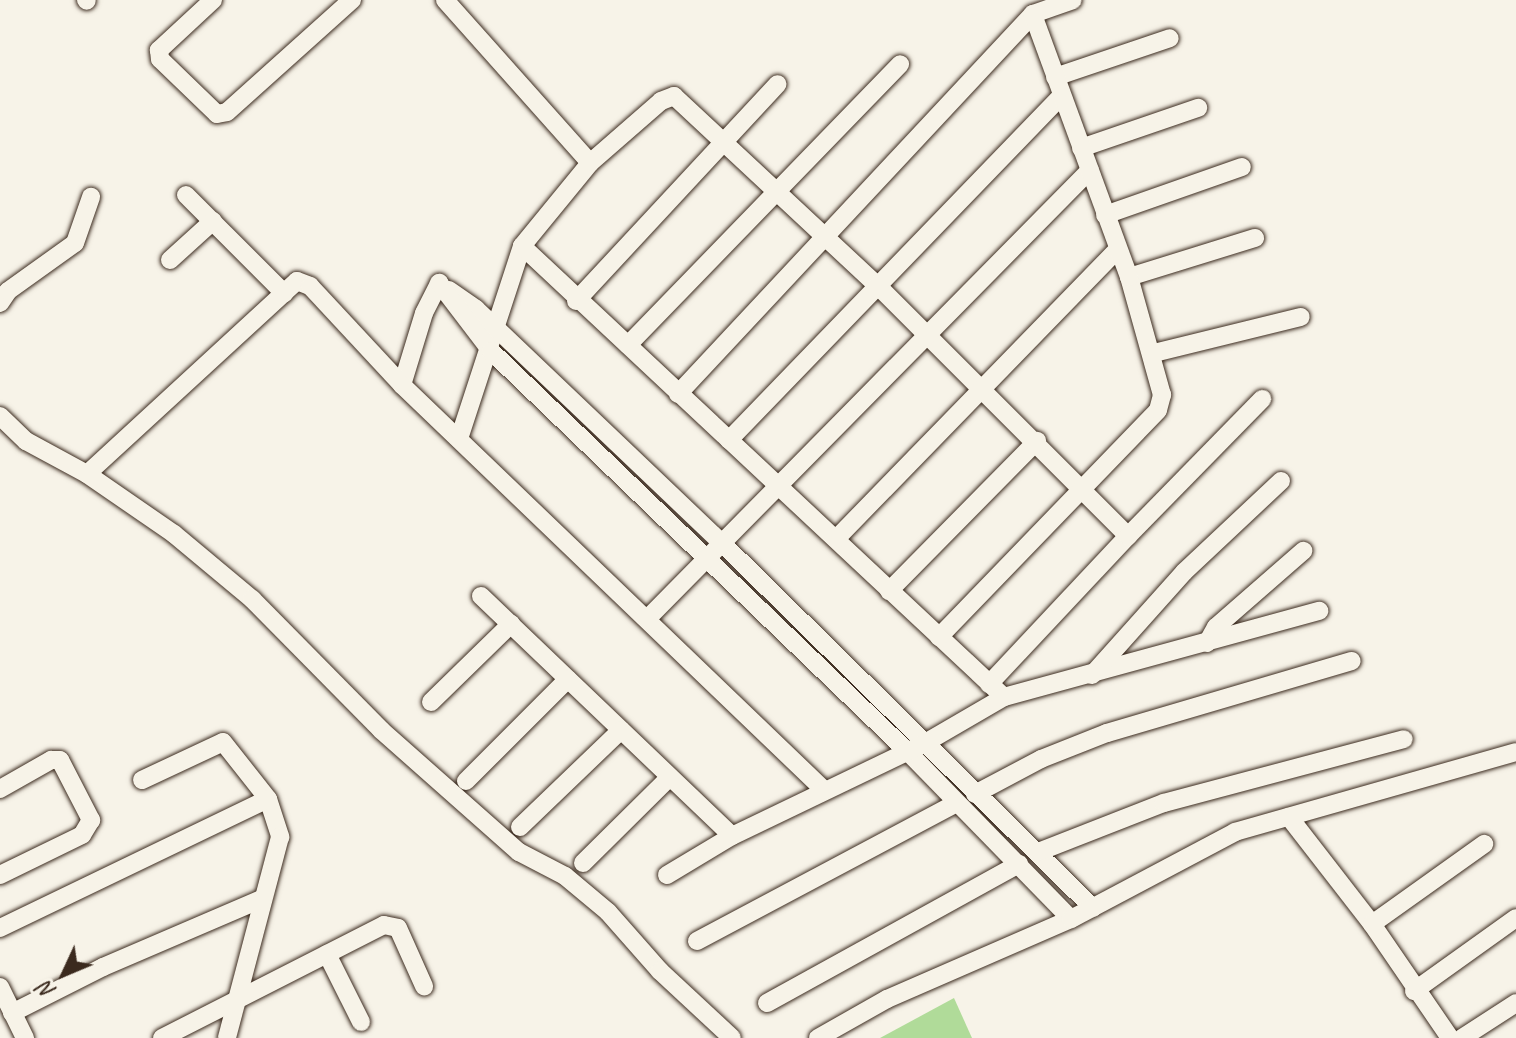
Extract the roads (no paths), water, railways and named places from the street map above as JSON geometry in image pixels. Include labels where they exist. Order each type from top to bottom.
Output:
[{"type":"street","points":[[213,0],[159,50],[179,79],[217,114],[227,112],[352,0]]},
{"type":"street","points":[[445,0],[590,163]]},
{"type":"street","points":[[678,394],[1033,14],[1073,0]]},
{"type":"street","points":[[939,637],[1158,410],[1162,395],[1154,353],[1129,277],[1033,14]]},
{"type":"street","points":[[1055,77],[1170,38]]},
{"type":"street","points":[[628,345],[773,190],[900,64]]},
{"type":"street","points":[[576,301],[778,84]]},
{"type":"street","points":[[729,440],[1062,95]]},
{"type":"street","points":[[459,439],[498,331],[505,286],[522,246],[590,163],[666,97],[674,96],[877,285],[1037,441],[1128,536]]},
{"type":"street","points":[[1081,148],[1198,108]]},
{"type":"street","points":[[1105,215],[1242,167]]},
{"type":"street","points":[[648,618],[1090,170]]},
{"type":"street","points":[[186,195],[284,293]]},
{"type":"street","points":[[3,293],[75,243],[91,197]]},
{"type":"street","points":[[170,260],[213,221]]},
{"type":"street","points":[[1129,277],[1255,238]]},
{"type":"street","points":[[522,246],[576,301],[628,345],[1004,697]]},
{"type":"street","points":[[836,539],[1117,250]]},
{"type":"street","points":[[87,474],[297,281],[310,286],[402,385],[825,791]]},
{"type":"street","points":[[402,385],[424,313],[439,283]]},
{"type":"street","points":[[439,283],[498,331],[723,544],[916,747],[957,803],[1071,919]]},
{"type":"street","points":[[439,283],[491,351],[709,558],[916,747],[975,794],[1093,908]]},
{"type":"street","points":[[1154,353],[1301,317]]},
{"type":"street","points":[[989,684],[1262,399]]},
{"type":"street","points":[[0,416],[26,441],[87,474],[174,534],[252,599],[381,730],[507,842],[565,876],[608,912],[660,971],[732,1038]]},
{"type":"street","points":[[889,591],[1037,441]]},
{"type":"street","points":[[1092,675],[1184,572],[1281,481]]},
{"type":"street","points":[[1207,643],[1216,627],[1303,551]]},
{"type":"street","points":[[481,596],[732,836]]},
{"type":"street","points":[[667,875],[732,836],[916,747],[1004,697],[1319,611]]},
{"type":"street","points":[[431,702],[511,624]]},
{"type":"street","points":[[975,794],[1041,759],[1107,733],[1352,661]]},
{"type":"street","points":[[466,781],[568,679]]},
{"type":"street","points":[[520,827],[621,730]]},
{"type":"street","points":[[1038,852],[1164,803],[1404,739]]},
{"type":"street","points":[[142,780],[223,742],[268,799],[280,837],[227,1038]]},
{"type":"street","points":[[818,1038],[887,999],[1071,919],[1235,832],[1516,752]]},
{"type":"street","points":[[0,789],[51,760],[60,760],[91,820],[82,835],[0,875]]},
{"type":"street","points":[[583,863],[670,777]]},
{"type":"street","points":[[0,928],[268,799]]},
{"type":"street","points":[[697,941],[957,803]]},
{"type":"street","points":[[1289,817],[1372,924],[1414,991],[1450,1038]]},
{"type":"street","points":[[1372,924],[1484,844]]},
{"type":"street","points":[[767,1003],[1019,864]]},
{"type":"street","points":[[12,1013],[103,967],[262,899]]},
{"type":"street","points":[[1414,991],[1516,918]]},
{"type":"street","points":[[162,1038],[384,925],[398,928],[424,986]]},
{"type":"street","points":[[327,954],[361,1022]]},
{"type":"street","points":[[0,987],[25,1038]]},
{"type":"street","points":[[1462,1038],[1516,1003]]}]
